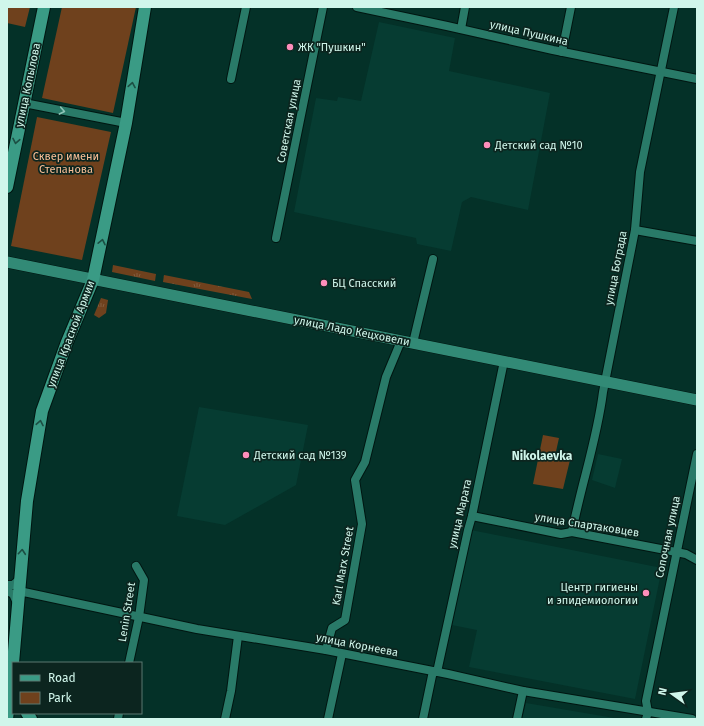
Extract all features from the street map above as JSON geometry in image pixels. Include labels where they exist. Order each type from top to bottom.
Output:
[{"type":"main road","name":"улица Копылова","points":[[7,187],[44,7]]},
{"type":"main road","name":"улица Красной Армии","points":[[13,662],[18,606],[15,587],[42,411],[67,342],[93,280],[126,123],[145,7]]},
{"type":"main road","name":"улица Ладо Кецховели","points":[[7,262],[697,400]]},
{"type":"main road","points":[[17,625],[18,662]]},
{"type":"main road","name":"улица Красной Армии","points":[[8,719],[12,675]]},
{"type":"street","points":[[231,79],[246,7]]},
{"type":"street","name":"Советская улица","points":[[276,238],[323,7]]},
{"type":"street","name":"улица Пушкина","points":[[362,7],[562,52],[697,78]]},
{"type":"street","points":[[460,29],[465,7]]},
{"type":"street","points":[[562,52],[571,7]]},
{"type":"street","name":"улица Бограда","points":[[572,532],[579,496],[594,446],[635,230],[640,172],[674,7]]},
{"type":"street","points":[[24,103],[126,123]]},
{"type":"street","points":[[635,230],[697,241]]},
{"type":"street","points":[[413,343],[433,259]]},
{"type":"street","name":"Karl Marx Street","points":[[326,650],[332,628],[345,620],[362,524],[355,480],[365,462],[386,377],[401,341]]},
{"type":"street","name":"улица Марата","points":[[423,719],[472,516],[504,361]]},
{"type":"street","name":"Сопочная улица","points":[[647,715],[646,701],[697,454]]},
{"type":"street","name":"улица Спартаковцев","points":[[472,516],[561,534],[572,532],[676,552],[686,554],[697,560]]},
{"type":"street","name":"Lenin Street","points":[[130,662],[139,617],[144,580],[136,566]]},
{"type":"street","points":[[7,585],[13,585],[15,587]]},
{"type":"street","name":"улица Корнеева","points":[[15,587],[139,617],[238,636],[326,650],[647,715],[692,719]]},
{"type":"street","points":[[225,719],[231,691],[238,636]]},
{"type":"street","points":[[328,719],[342,654]]},
{"type":"street","points":[[517,719],[523,691]]},
{"type":"shaded area","points":[[379,22],[455,38],[449,71],[550,93],[528,210],[471,197],[462,202],[451,251],[417,244],[416,238],[294,212],[316,98],[337,101],[338,97],[361,101]]},
{"type":"shaded area","name":"Детский сад №139","points":[[199,407],[308,425],[296,485],[225,525],[177,516]]},
{"type":"shaded area","points":[[598,454],[622,459],[615,488],[592,480]]},
{"type":"shaded area","points":[[471,530],[662,568],[635,699],[469,667],[477,630],[452,625]]},
{"type":"shaded area","points":[[526,703],[620,719],[522,719]]},
{"type":"green space","points":[[7,7],[30,7],[25,27],[7,23]]},
{"type":"green space","points":[[62,7],[136,7],[113,113],[42,98]]},
{"type":"green space","name":"Сквер имени Степанова","points":[[37,117],[111,132],[82,260],[11,246]]},
{"type":"green space","points":[[113,265],[156,274],[155,281],[112,272]]},
{"type":"green space","points":[[164,275],[249,292],[252,299],[163,282]]},
{"type":"green space","points":[[101,298],[108,300],[106,313],[99,318],[94,315]]},
{"type":"green space","points":[[543,435],[559,438],[555,456],[570,460],[563,489],[533,484]]},
{"type":"place","name":"ЖК \"Пушкин\"","points":[[290,47]]},
{"type":"place","name":"Детский сад №10","points":[[487,145]]},
{"type":"place","name":"БЦ Спасский","points":[[324,283]]},
{"type":"place","name":"Детский сад №139","points":[[246,455]]},
{"type":"place","name":"Центр гигиены и эпидемиологии","points":[[646,593]]},
{"type":"district","name":"Nikolaevka","points":[[542,456]]}]
